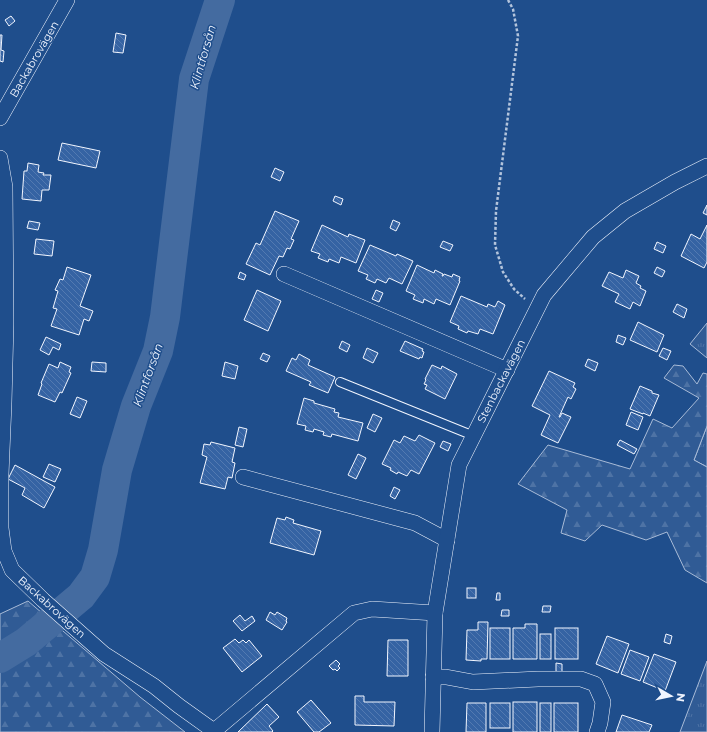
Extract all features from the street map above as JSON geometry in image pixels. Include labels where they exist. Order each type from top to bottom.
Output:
[{"type":"street","name":"Backabrovägen","points":[[0,118],[67,0]]},
{"type":"street","name":"Backabrovägen","points":[[0,158],[5,187],[6,323],[1,475],[1,528],[4,551],[12,570],[43,600],[104,654],[154,686],[214,731],[354,613],[372,609],[435,613]]},
{"type":"street","name":"Stenbackavägen","points":[[432,732],[435,613],[459,466],[544,295],[593,237],[625,211],[707,166]]},
{"type":"street","points":[[284,274],[507,370]]},
{"type":"street","points":[[243,477],[415,523],[447,540]]},
{"type":"street","points":[[433,677],[446,677],[473,682],[581,679],[595,684],[603,702],[597,732]]},
{"type":"lane","points":[[340,382],[474,436]]},
{"type":"path","points":[[508,0],[514,9],[518,36],[496,211],[495,245],[503,272],[514,289],[537,311]]},
{"type":"green space","points":[[707,323],[707,358],[690,344]]},
{"type":"green space","points":[[674,365],[683,366],[697,384],[703,373],[707,374],[707,426],[694,460],[707,467],[707,583],[685,570],[667,532],[646,540],[602,525],[585,541],[561,533],[567,510],[518,484],[548,445],[630,469],[653,419],[672,428],[699,398],[664,378]]},
{"type":"green space","points":[[707,426],[707,467],[694,460]]},
{"type":"green space","points":[[28,601],[140,697],[185,732],[0,732],[0,614]]},
{"type":"green space","points":[[707,661],[707,732],[680,732]]},
{"type":"building","points":[[11,16],[15,21],[9,26],[5,20]]},
{"type":"building","points":[[116,33],[126,35],[123,53],[113,52]]},
{"type":"building","points":[[0,35],[2,35],[1,50],[4,51],[3,62],[0,61]]},
{"type":"building","points":[[62,143],[100,151],[96,168],[58,160]]},
{"type":"building","points":[[28,163],[39,165],[38,172],[44,173],[43,175],[51,175],[49,190],[42,190],[41,201],[22,199],[24,171],[27,171]]},
{"type":"building","points":[[275,168],[284,172],[280,181],[271,177]]},
{"type":"building","points":[[335,196],[343,199],[341,205],[333,201]]},
{"type":"building","points":[[707,205],[707,215],[703,213]]},
{"type":"building","points":[[275,211],[299,221],[291,239],[294,240],[290,249],[287,248],[283,257],[279,256],[270,275],[246,264],[256,243],[260,245]]},
{"type":"building","points":[[393,220],[400,223],[396,231],[390,228]]},
{"type":"building","points":[[29,221],[40,223],[38,230],[27,228]]},
{"type":"building","points":[[322,225],[348,237],[349,234],[365,240],[356,263],[341,257],[339,263],[329,259],[328,262],[318,258],[320,254],[311,251]]},
{"type":"building","points":[[707,225],[707,262],[704,268],[681,256],[691,234],[700,239]]},
{"type":"building","points":[[36,239],[54,241],[52,256],[34,254]]},
{"type":"building","points":[[443,241],[453,245],[450,251],[440,247]]},
{"type":"building","points":[[657,242],[666,246],[663,253],[654,249]]},
{"type":"building","points":[[370,245],[396,256],[397,254],[413,261],[402,284],[389,278],[386,283],[377,279],[375,283],[366,279],[368,275],[358,271]]},
{"type":"building","points":[[417,265],[434,273],[435,270],[443,274],[442,276],[444,274],[452,277],[453,274],[460,277],[460,281],[450,305],[436,299],[434,304],[424,299],[423,303],[413,299],[415,295],[406,291]]},
{"type":"building","points":[[67,267],[91,275],[80,306],[93,311],[89,321],[84,319],[79,335],[51,326],[57,309],[53,308],[58,291],[55,290],[60,279],[63,280]]},
{"type":"building","points":[[657,267],[665,271],[662,277],[654,273]]},
{"type":"building","points":[[626,270],[639,276],[636,283],[641,286],[640,288],[646,291],[640,306],[633,302],[630,309],[615,302],[619,294],[602,286],[609,272],[623,278]]},
{"type":"building","points":[[240,272],[246,275],[244,280],[238,278]]},
{"type":"building","points":[[257,290],[281,301],[268,331],[244,320]]},
{"type":"building","points":[[376,290],[383,293],[379,302],[372,299]]},
{"type":"building","points":[[461,296],[487,307],[488,304],[495,307],[498,301],[505,305],[493,334],[480,329],[478,334],[468,331],[467,333],[458,329],[459,326],[450,322]]},
{"type":"building","points":[[677,304],[687,309],[684,318],[673,312]]},
{"type":"building","points":[[638,322],[664,335],[657,352],[630,340]]},
{"type":"building","points":[[618,335],[626,338],[623,345],[616,342]]},
{"type":"building","points":[[46,337],[61,344],[59,350],[53,347],[49,355],[40,350]]},
{"type":"building","points":[[342,341],[350,345],[347,352],[339,348]]},
{"type":"building","points":[[405,341],[423,349],[422,351],[424,352],[422,358],[420,357],[419,359],[400,351]]},
{"type":"building","points":[[367,348],[378,353],[373,363],[363,358]]},
{"type":"building","points":[[663,348],[671,351],[667,360],[659,356]]},
{"type":"building","points":[[263,353],[270,356],[267,362],[260,359]]},
{"type":"building","points":[[299,354],[310,360],[308,365],[335,377],[328,393],[309,385],[311,382],[286,371],[292,358],[296,360]]},
{"type":"building","points":[[588,359],[598,363],[595,371],[585,366]]},
{"type":"building","points":[[60,362],[71,367],[69,372],[71,373],[62,393],[60,392],[55,402],[38,395],[49,364],[58,368]]},
{"type":"building","points":[[92,362],[106,363],[106,372],[91,371]]},
{"type":"building","points":[[225,362],[238,366],[235,379],[222,376]]},
{"type":"building","points":[[432,365],[441,369],[442,366],[457,374],[445,399],[425,389],[427,385],[424,384],[425,379]]},
{"type":"building","points":[[549,371],[575,383],[573,387],[576,389],[571,399],[568,397],[559,417],[562,413],[571,417],[558,443],[541,435],[550,415],[532,406]]},
{"type":"building","points":[[640,386],[659,395],[650,416],[630,409]]},
{"type":"building","points":[[77,397],[87,401],[80,418],[70,414]]},
{"type":"building","points":[[304,398],[314,401],[314,403],[335,409],[334,412],[339,413],[338,417],[363,423],[358,441],[332,434],[331,437],[323,435],[324,432],[314,429],[313,432],[305,430],[306,426],[297,424]]},
{"type":"building","points":[[631,412],[643,417],[638,430],[626,425]]},
{"type":"building","points":[[373,414],[382,418],[375,432],[367,428]]},
{"type":"building","points":[[239,427],[247,429],[243,447],[235,445]]},
{"type":"building","points":[[419,435],[435,443],[419,474],[411,470],[407,476],[398,472],[397,474],[390,470],[391,468],[382,464],[394,440],[400,443],[404,436],[415,441]]},
{"type":"building","points":[[620,440],[637,449],[634,454],[617,445]]},
{"type":"building","points":[[443,441],[451,444],[448,451],[440,447]]},
{"type":"building","points":[[211,442],[235,448],[232,462],[235,463],[232,478],[228,477],[225,489],[200,483],[207,457],[202,455],[204,444],[210,445]]},
{"type":"building","points":[[358,454],[366,458],[356,479],[348,475]]},
{"type":"building","points":[[49,464],[61,469],[55,482],[43,477]]},
{"type":"building","points":[[15,465],[55,487],[44,508],[22,495],[25,488],[8,479]]},
{"type":"building","points":[[394,487],[400,490],[395,499],[390,496]]},
{"type":"building","points":[[286,517],[294,520],[293,523],[321,531],[314,555],[270,543],[277,518],[285,520]]},
{"type":"building","points":[[467,588],[476,588],[476,598],[467,598]]},
{"type":"building","points":[[497,593],[500,593],[500,600],[496,600]]},
{"type":"building","points":[[543,606],[551,606],[550,612],[542,612]]},
{"type":"building","points":[[502,610],[509,610],[509,616],[501,616]]},
{"type":"building","points":[[270,612],[275,615],[277,612],[287,618],[287,622],[282,630],[266,620]]},
{"type":"building","points":[[240,615],[245,621],[252,616],[255,621],[242,631],[233,621]]},
{"type":"building","points":[[478,622],[488,622],[487,659],[481,659],[481,661],[466,660],[467,630],[478,630]]},
{"type":"building","points":[[525,624],[537,624],[537,659],[513,659],[513,628],[525,628]]},
{"type":"building","points":[[490,628],[510,628],[510,659],[490,659]]},
{"type":"building","points":[[555,628],[578,628],[578,659],[555,659]]},
{"type":"building","points":[[540,634],[551,634],[551,659],[540,659]]},
{"type":"building","points":[[666,634],[672,636],[670,644],[664,642]]},
{"type":"building","points":[[607,636],[629,644],[618,673],[596,664]]},
{"type":"building","points":[[235,639],[239,643],[243,640],[246,643],[249,640],[262,656],[242,672],[223,648]]},
{"type":"building","points":[[388,640],[408,640],[408,676],[387,676]]},
{"type":"building","points":[[630,650],[649,657],[640,681],[621,674]]},
{"type":"building","points":[[654,654],[676,662],[665,691],[643,682]]},
{"type":"building","points":[[336,660],[340,664],[338,666],[340,668],[337,671],[335,669],[333,670],[329,666]]},
{"type":"building","points":[[556,663],[562,664],[562,673],[556,673]]},
{"type":"building","points":[[355,696],[364,696],[364,702],[395,702],[394,726],[355,725]]},
{"type":"building","points":[[311,700],[331,723],[319,732],[314,732],[297,712]]},
{"type":"building","points":[[513,702],[537,702],[537,732],[513,732]]},
{"type":"building","points":[[467,703],[486,703],[486,732],[466,732]]},
{"type":"building","points":[[490,703],[510,703],[510,728],[490,728]]},
{"type":"building","points":[[540,703],[551,703],[551,732],[540,732]]},
{"type":"building","points":[[554,703],[578,703],[578,732],[554,732]]},
{"type":"building","points":[[267,704],[279,717],[269,726],[273,731],[272,732],[238,732]]},
{"type":"building","points":[[622,715],[652,725],[649,732],[616,732]]},
{"type":"waterway","name":"Klintforsån","points":[[0,658],[26,642],[81,596],[95,577],[103,550],[117,470],[136,406],[158,351],[165,317],[194,79],[220,0]]}]
